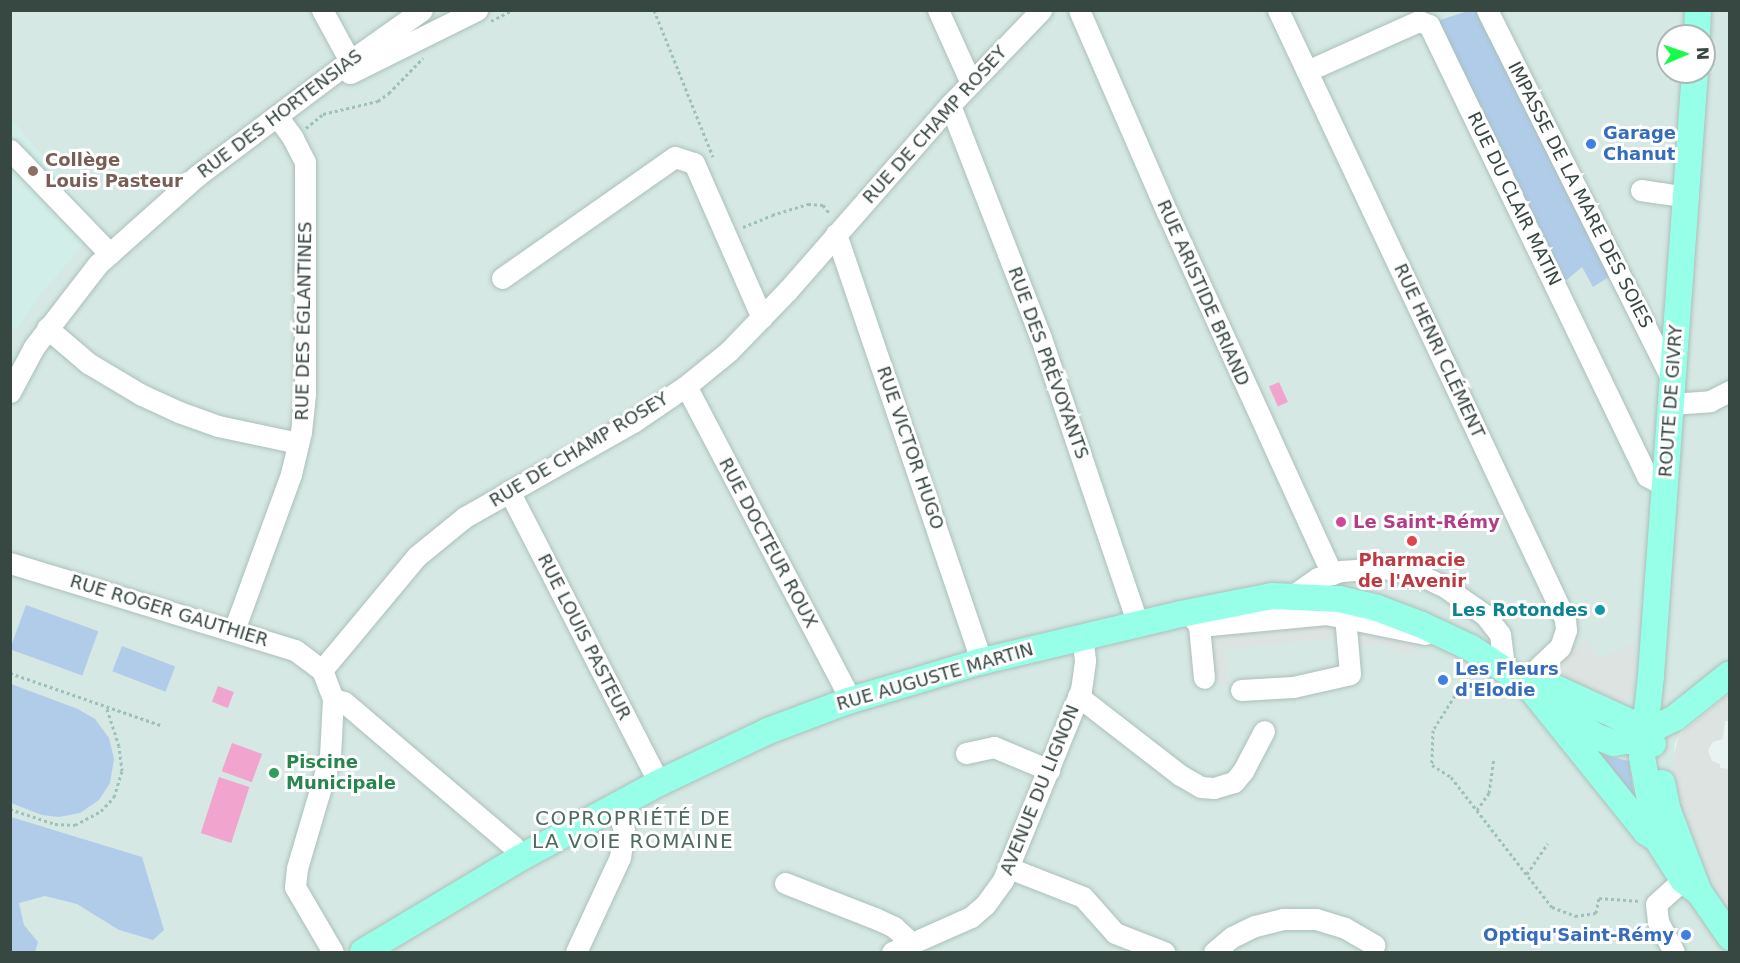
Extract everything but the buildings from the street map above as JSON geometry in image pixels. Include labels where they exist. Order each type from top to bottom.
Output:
[{"type":"main road","name":"ROUTE DE GIVRY","points":[[1657,839],[1642,757],[1647,730],[1694,84]]},
{"type":"main road","points":[[1292,596],[1340,599],[1377,608],[1452,638],[1523,683],[1646,832],[1657,839],[1729,935]]},
{"type":"main road","name":"RUE AUGUSTE MARTIN","points":[[363,952],[522,857],[659,783],[721,751],[848,701],[979,662],[1082,637],[1138,625],[1194,619],[1246,600],[1292,596]]},
{"type":"main road","points":[[1647,730],[1675,718],[1730,674]]},
{"type":"main road","points":[[1523,683],[1558,689],[1647,730],[1657,754],[1668,811],[1691,886]]},
{"type":"street","points":[[322,10],[350,61]]},
{"type":"street","name":"RUE DES HORTENSIAS","points":[[10,392],[33,347],[46,328],[98,264],[198,175],[422,10]]},
{"type":"street","points":[[938,10],[971,83]]},
{"type":"street","name":"RUE DE CHAMP ROSEY","points":[[322,670],[417,556],[465,517],[562,464],[686,386],[729,351],[762,318],[950,105],[1041,10]]},
{"type":"street","name":"RUE ARISTIDE BRIAND","points":[[1079,10],[1215,320],[1332,574]]},
{"type":"street","name":"RUE HENRI CLÉMENT","points":[[1278,10],[1565,619],[1566,630],[1560,647],[1523,683]]},
{"type":"street","name":"IMPASSE DE LA MARE DES SOIES","points":[[1487,10],[1672,392]]},
{"type":"street","points":[[278,117],[355,70],[480,18]]},
{"type":"street","name":"RUE DU CLAIR MATIN","points":[[1307,71],[1419,21],[1429,25],[1647,476],[1665,486]]},
{"type":"street","name":"RUE DES PRÉVOYANTS","points":[[950,105],[1041,338],[1138,625]]},
{"type":"street","name":"RUE DES ÉGLANTINES","points":[[234,630],[291,474],[305,393],[306,181],[302,153],[278,117]]},
{"type":"street","points":[[10,150],[110,254]]},
{"type":"street","points":[[502,278],[675,158],[694,164],[762,318]]},
{"type":"street","points":[[1641,190],[1687,197]]},
{"type":"street","name":"RUE VICTOR HUGO","points":[[839,231],[973,637],[979,662]]},
{"type":"street","points":[[46,328],[88,363],[142,395],[179,412],[218,426],[298,443]]},
{"type":"street","name":"RUE DOCTEUR ROUX","points":[[686,386],[845,690],[848,701]]},
{"type":"street","points":[[1672,392],[1710,401],[1730,391]]},
{"type":"street","name":"RUE LOUIS PASTEUR","points":[[509,491],[659,783]]},
{"type":"street","name":"RUE ROGER GAUTHIER","points":[[10,563],[295,650],[322,670]]},
{"type":"street","name":"RUE AUGUSTE MARTIN","points":[[1292,596],[1318,578],[1365,568],[1404,571],[1445,586],[1485,615],[1500,634],[1523,683]]},
{"type":"street","points":[[1204,678],[1194,619],[1326,614],[1345,616],[1383,627],[1452,638]]},
{"type":"street","points":[[1241,690],[1293,687],[1350,674],[1345,616]]},
{"type":"street","name":"AVENUE DU LIGNON","points":[[892,952],[971,917],[985,905],[1009,868],[1085,675],[1082,637]]},
{"type":"street","points":[[322,670],[333,699],[330,756],[297,868],[295,887],[333,952]]},
{"type":"street","points":[[1078,696],[1180,775],[1201,787],[1214,788],[1234,782],[1243,771],[1264,731]]},
{"type":"street","points":[[333,699],[344,702],[509,842],[522,857]]},
{"type":"street","points":[[966,753],[994,747],[1049,770]]},
{"type":"street","points":[[576,952],[620,857],[624,831],[617,807]]},
{"type":"street","points":[[1009,868],[1083,897],[1115,933],[1164,952]]},
{"type":"street","points":[[785,883],[878,919],[894,927],[912,944]]},
{"type":"street","points":[[1674,952],[1658,922],[1656,904],[1691,886]]},
{"type":"street","points":[[1214,952],[1232,937],[1255,926],[1282,919],[1316,919],[1345,928],[1374,945]]},
{"type":"path","points":[[480,18],[513,10]]},
{"type":"path","points":[[654,10],[715,163]]},
{"type":"path","points":[[293,138],[323,114],[378,101],[430,52]]},
{"type":"path","points":[[737,217],[741,228],[790,209],[808,204],[823,205],[839,231]]},
{"type":"path","points":[[1480,654],[1433,730],[1432,765],[1451,777],[1552,907],[1575,916],[1596,913],[1599,898],[1656,904]]},
{"type":"path","points":[[10,673],[160,725]]},
{"type":"path","points":[[10,809],[55,824],[75,825],[101,812],[114,797],[122,771],[119,746],[106,706]]},
{"type":"path","points":[[1477,810],[1489,793],[1494,757]]},
{"type":"path","points":[[1527,874],[1548,843]]},
{"type":"shaded area","points":[[10,11],[1729,11],[1729,664],[1695,699],[1675,744],[1674,773],[1716,887],[1729,905],[1729,952],[11,952]]},
{"type":"shaded area","points":[[1468,11],[1480,11],[1612,275],[1593,287],[1582,267],[1563,283],[1437,21]]},
{"type":"shaded area","name":"Collège Louis Pasteur","points":[[10,117],[100,225],[41,294],[17,329],[11,329]]},
{"type":"shaded area","points":[[1279,382],[1288,402],[1278,407],[1269,386]]},
{"type":"shaded area","points":[[26,605],[98,631],[82,676],[10,649]]},
{"type":"shaded area","points":[[1332,606],[1342,637],[1224,650],[1228,684],[1191,676],[1189,636],[1210,612]]},
{"type":"shaded area","points":[[1380,622],[1421,637],[1412,655],[1377,643],[1356,647],[1350,631]]},
{"type":"shaded area","points":[[1587,638],[1597,660],[1636,642],[1633,694],[1622,702],[1610,707],[1570,689],[1560,673],[1559,664],[1565,655]]},
{"type":"shaded area","points":[[122,646],[175,666],[166,692],[112,671]]},
{"type":"shaded area","points":[[11,684],[78,709],[95,719],[109,738],[114,759],[110,783],[99,800],[80,813],[59,817],[42,815],[11,803]]},
{"type":"shaded area","points":[[218,686],[234,692],[228,708],[212,702]]},
{"type":"shaded area","points":[[1729,694],[1729,721],[1725,721],[1723,739],[1713,742],[1708,750],[1712,761],[1720,764],[1720,768],[1729,769],[1729,905],[1716,887],[1682,807],[1674,773],[1674,755],[1679,735]]},
{"type":"shaded area","points":[[232,743],[262,754],[252,782],[222,771]]},
{"type":"shaded area","points":[[1594,753],[1629,761],[1636,812]]},
{"type":"shaded area","points":[[219,777],[249,787],[231,843],[201,833]]},
{"type":"shaded area","points":[[11,817],[142,857],[164,930],[153,940],[119,930],[77,904],[45,896],[19,903],[24,925],[38,942],[35,952],[11,951]]},
{"type":"place","name":"Garage Chanut","points":[[1591,144]]},
{"type":"place","name":"Collège Louis Pasteur","points":[[33,171]]},
{"type":"place","name":"Le Saint-Rémy","points":[[1341,522]]},
{"type":"place","name":"Pharmacie de l'Avenir","points":[[1412,541]]},
{"type":"place","name":"Les Rotondes","points":[[1600,610]]},
{"type":"place","name":"Les Fleurs d'Elodie","points":[[1443,680]]},
{"type":"place","name":"Piscine Municipale","points":[[274,773]]},
{"type":"place","name":"Optiqu'Saint-Rémy","points":[[1686,935]]},
{"type":"district","name":"COPROPRIÉTÉ DE LA VOIE ROMAINE","points":[[633,830]]}]
